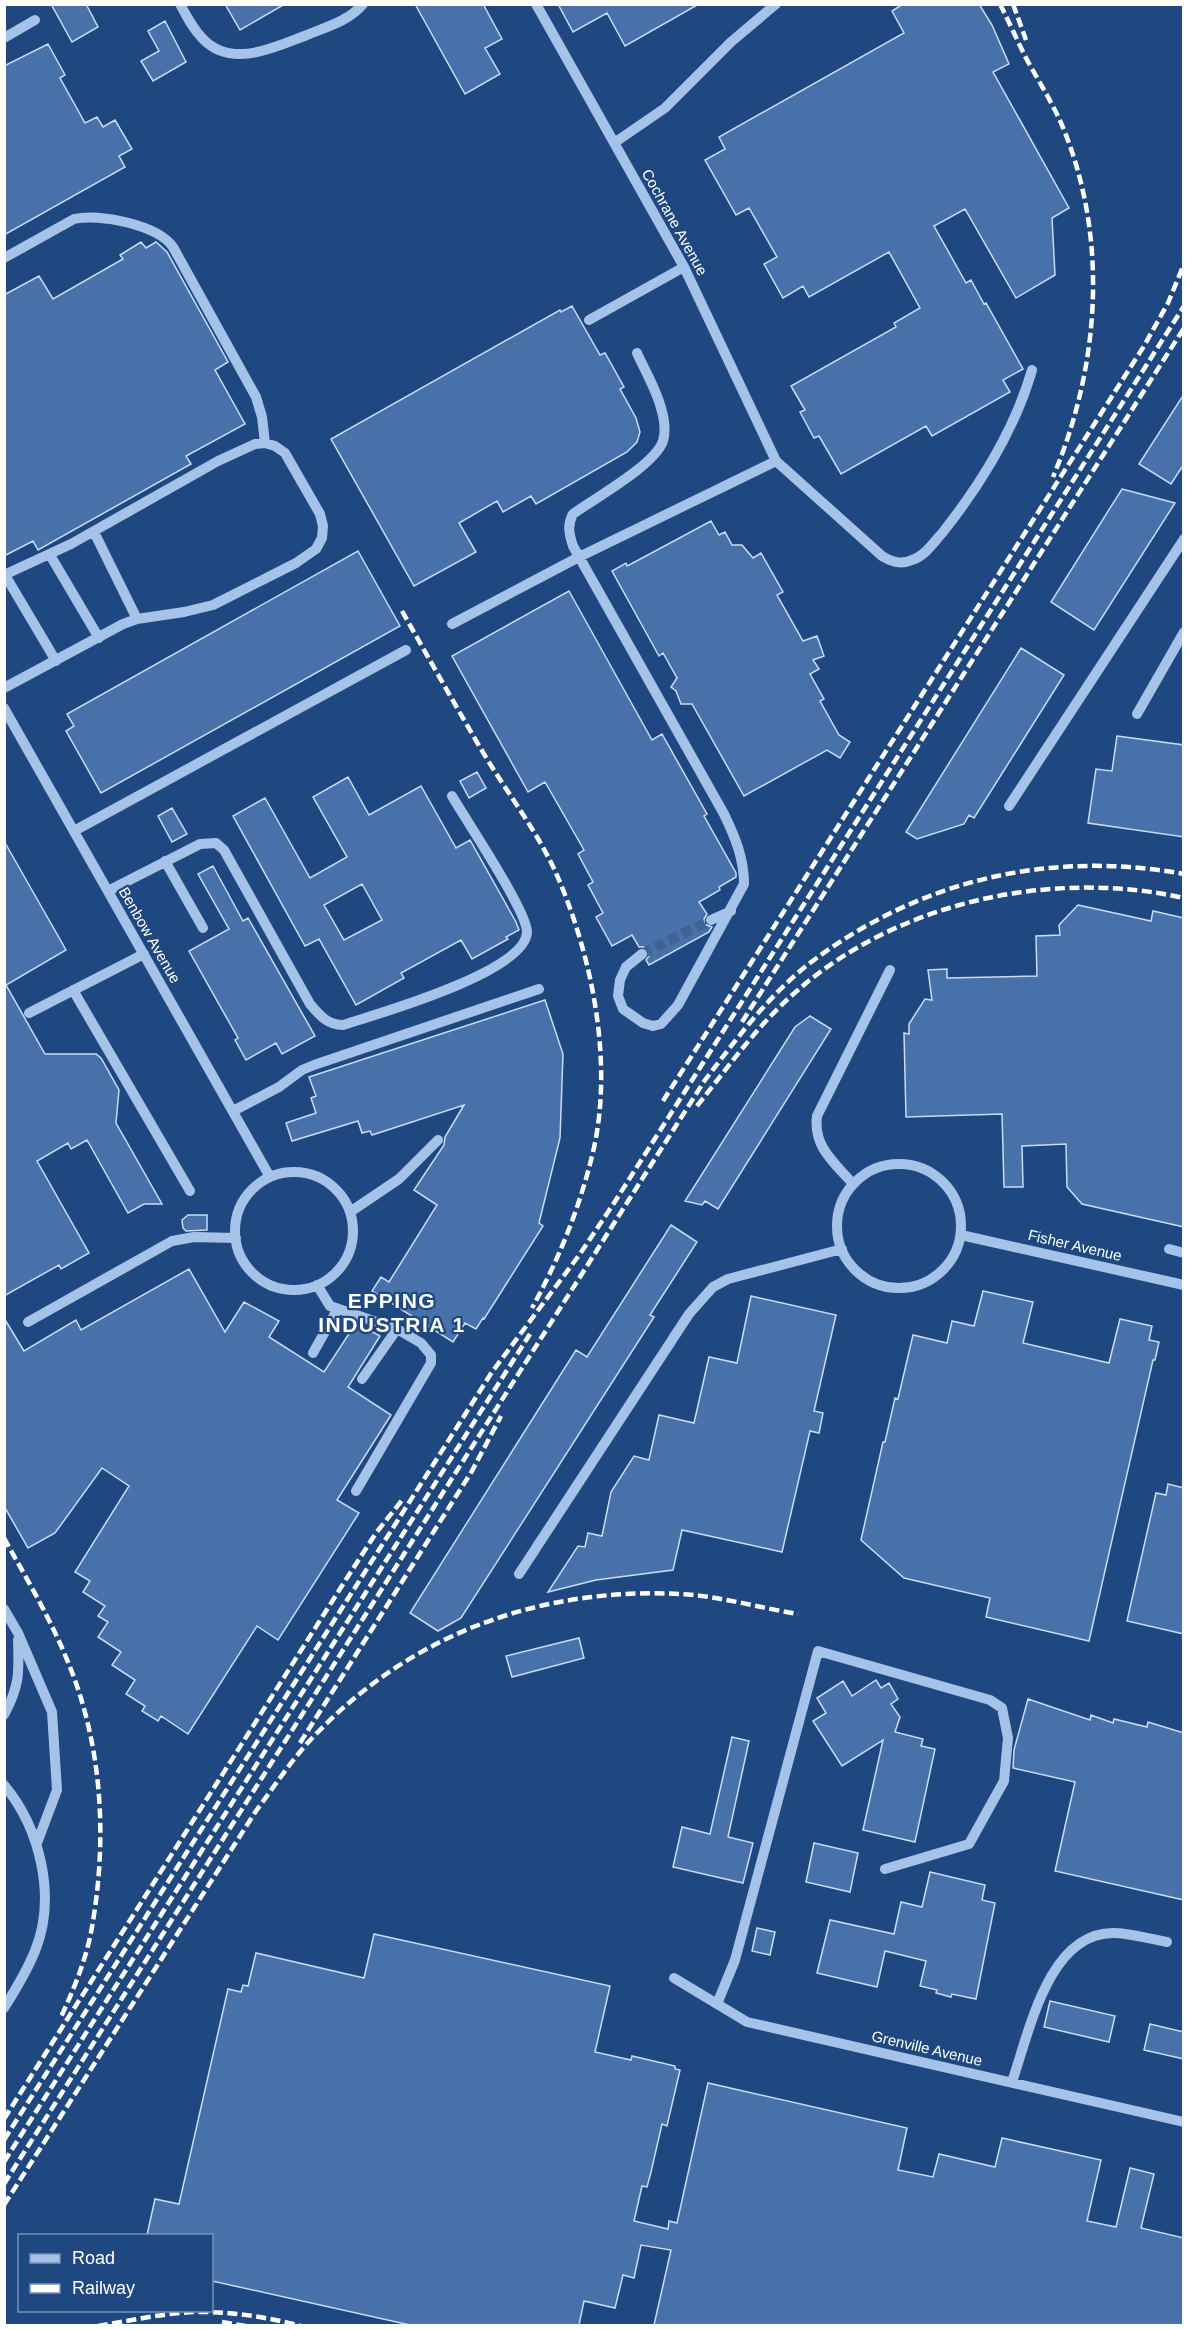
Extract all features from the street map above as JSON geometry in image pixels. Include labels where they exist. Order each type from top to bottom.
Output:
[{"type":"lane","points":[[180,4],[196,32],[205,41],[226,51],[248,54],[263,52],[346,19],[363,4]]},
{"type":"lane","name":"Cochrane Avenue","points":[[536,4],[684,267],[776,461]]},
{"type":"lane","points":[[614,143],[665,108],[731,42],[776,4]]},
{"type":"lane","points":[[4,38],[35,20]]},
{"type":"lane","points":[[4,258],[74,219],[82,217],[109,218],[155,232],[168,240],[256,397],[262,417],[265,443]]},
{"type":"lane","points":[[589,320],[684,267]]},
{"type":"lane","points":[[637,353],[661,408],[664,427],[663,441],[644,465],[573,514],[569,522],[569,534],[579,557],[732,832],[740,851],[744,875],[744,884],[731,910],[678,1005],[661,1024],[653,1026],[643,1023],[623,1009],[618,996],[620,980],[626,968],[642,954]]},
{"type":"lane","points":[[452,624],[579,557],[776,461],[882,556],[893,562],[914,560],[929,549],[963,507],[1016,416],[1032,370]]},
{"type":"lane","points":[[4,688],[56,661],[99,638],[123,624],[136,619],[213,605],[296,563],[316,549],[322,538],[323,526],[320,514],[285,453],[265,443],[255,444],[218,461],[94,532],[5,575],[56,661]]},
{"type":"lane","points":[[94,532],[136,619]]},
{"type":"lane","points":[[1009,806],[1184,539]]},
{"type":"lane","points":[[50,555],[99,638]]},
{"type":"lane","points":[[1137,714],[1184,632]]},
{"type":"lane","points":[[74,831],[406,650]]},
{"type":"lane","name":"Benbow Avenue","points":[[4,708],[270,1177]]},
{"type":"lane","points":[[108,891],[200,844],[216,843],[224,850],[310,1004],[324,1020],[333,1025],[343,1025],[453,988],[500,963],[516,953],[524,944],[527,934],[526,923],[452,796]]},
{"type":"lane","points":[[165,861],[203,928]]},
{"type":"lane","points":[[711,920],[731,910]]},
{"type":"lane","points":[[29,1012],[144,954]]},
{"type":"lane","points":[[853,1184],[818,1142],[815,1130],[817,1116],[890,970]]},
{"type":"lane","points":[[233,1111],[279,1087],[302,1070],[314,1065],[539,989]]},
{"type":"lane","points":[[73,990],[190,1191]]},
{"type":"lane","points":[[350,1212],[399,1179],[438,1140]]},
{"type":"lane","points":[[893,1163],[914,1165],[935,1174],[952,1192],[960,1209],[961,1235],[955,1254],[945,1269],[930,1280],[907,1288],[885,1287],[862,1276],[846,1260],[838,1238],[837,1218],[843,1199],[853,1184],[870,1170],[893,1163]]},
{"type":"lane","points":[[292,1172],[314,1175],[332,1185],[346,1202],[353,1223],[352,1245],[343,1265],[327,1281],[307,1289],[285,1291],[265,1284],[248,1269],[238,1250],[234,1228],[240,1207],[252,1189],[270,1177],[292,1172]]},
{"type":"lane","name":"Fisher Avenue","points":[[961,1235],[1184,1285]]},
{"type":"lane","points":[[28,1322],[172,1241],[194,1237],[236,1238]]},
{"type":"lane","points":[[519,1574],[690,1314],[713,1287],[728,1279],[842,1249]]},
{"type":"lane","points":[[1169,1249],[1184,1252]]},
{"type":"lane","points":[[317,1285],[330,1306],[397,1329],[427,1348],[431,1355],[431,1363],[356,1491]]},
{"type":"lane","points":[[313,1353],[337,1310]]},
{"type":"lane","points":[[362,1379],[397,1329]]},
{"type":"lane","points":[[4,1609],[18,1633],[52,1713],[57,1790],[37,1843]]},
{"type":"lane","points":[[4,1715],[16,1692],[19,1674],[18,1633]]},
{"type":"lane","points":[[717,2004],[735,1960],[818,1651],[990,1700],[1002,1708],[1008,1738],[1004,1781],[969,1844],[885,1869]]},
{"type":"lane","points":[[4,1785],[25,1814],[37,1843],[43,1870],[43,1922],[36,1949],[22,1979],[4,2008]]},
{"type":"lane","points":[[1012,2082],[1051,1975],[1073,1947],[1088,1938],[1112,1933],[1167,1942]]},
{"type":"lane","name":"Grenville Avenue","points":[[674,1978],[747,2022],[1184,2122]]},
{"type":"building","points":[[51,4],[86,4],[98,27],[72,42]]},
{"type":"building","points":[[225,4],[285,4],[240,30]]},
{"type":"building","points":[[415,4],[483,4],[502,39],[485,48],[500,74],[465,94]]},
{"type":"building","points":[[558,4],[699,4],[625,46],[607,13],[573,32]]},
{"type":"building","points":[[903,4],[979,4],[992,25],[1009,64],[993,72],[1069,208],[1052,218],[1055,275],[1016,298],[965,209],[934,226],[966,283],[971,280],[984,304],[986,303],[1023,369],[1003,380],[1010,392],[932,436],[926,426],[841,474],[819,436],[814,438],[800,412],[805,410],[791,386],[896,327],[894,323],[920,308],[889,252],[809,297],[803,286],[783,298],[764,264],[777,257],[749,208],[736,215],[705,160],[725,149],[719,137],[904,33],[892,11]]},
{"type":"building","points":[[165,21],[186,62],[153,81],[141,61],[159,51],[148,31]]},
{"type":"building","points":[[48,44],[65,75],[60,78],[85,123],[97,117],[103,127],[115,120],[132,149],[119,156],[125,167],[4,235],[4,66]]},
{"type":"building","points":[[141,242],[146,248],[156,242],[167,252],[228,362],[215,370],[245,424],[186,456],[191,464],[38,550],[33,541],[4,556],[4,295],[39,276],[53,299],[123,259],[120,255]]},
{"type":"building","points":[[572,306],[600,355],[605,353],[624,387],[620,389],[636,418],[640,432],[637,442],[627,452],[536,504],[531,496],[503,512],[497,501],[459,523],[476,552],[414,586],[331,439],[560,310],[561,312]]},
{"type":"building","points":[[1184,394],[1184,464],[1171,484],[1139,464]]},
{"type":"building","points":[[1122,489],[1175,503],[1094,630],[1051,602]]},
{"type":"building","points":[[711,521],[719,535],[725,532],[732,545],[742,545],[753,558],[761,553],[783,592],[777,595],[803,641],[817,636],[824,656],[813,660],[819,669],[810,674],[824,699],[820,701],[839,735],[850,742],[840,758],[827,750],[744,796],[692,704],[681,704],[676,691],[671,687],[677,678],[663,653],[659,656],[612,571],[626,563],[627,566],[631,564]]},
{"type":"building","points":[[358,551],[400,626],[101,793],[66,731],[74,726],[67,714]]},
{"type":"building","points":[[569,591],[652,740],[662,734],[707,814],[704,816],[736,873],[736,877],[719,887],[720,890],[699,902],[707,914],[704,924],[712,927],[709,932],[649,965],[646,960],[649,956],[648,950],[639,947],[632,935],[612,946],[596,917],[603,913],[588,885],[593,882],[578,854],[584,850],[545,782],[528,792],[452,656]]},
{"type":"building","points":[[1021,648],[1064,675],[974,818],[969,815],[964,824],[917,839],[906,832]]},
{"type":"building","points":[[1117,736],[1184,745],[1184,837],[1088,823],[1096,769],[1112,771]]},
{"type":"building","points":[[477,772],[486,788],[469,798],[460,781]]},
{"type":"building","points":[[348,777],[369,815],[421,786],[456,848],[470,840],[519,930],[506,937],[508,939],[472,959],[461,940],[401,973],[404,978],[356,1005],[319,939],[305,946],[233,816],[265,798],[310,878],[347,857],[313,797]],"holes":[[[362,884],[382,920],[344,940],[324,905]]]},
{"type":"building","points":[[172,808],[187,834],[172,842],[158,816]]},
{"type":"building","points":[[4,841],[66,950],[6,985],[45,1054],[96,1054],[101,1058],[119,1090],[116,1123],[162,1204],[144,1204],[128,1213],[87,1140],[71,1149],[68,1143],[37,1161],[89,1253],[61,1269],[59,1265],[4,1296]]},
{"type":"building","points":[[213,866],[243,921],[248,918],[315,1036],[282,1054],[276,1043],[246,1060],[235,1040],[238,1038],[189,951],[229,929],[198,874]]},
{"type":"building","points":[[1078,905],[1151,921],[1153,911],[1184,918],[1184,1227],[1082,1204],[1067,1187],[1066,1144],[1022,1146],[1023,1187],[1004,1187],[1002,1114],[906,1117],[904,1033],[909,1034],[909,1024],[925,999],[932,1000],[928,970],[947,969],[947,978],[1037,976],[1036,936],[1060,935],[1059,925]]},
{"type":"building","points":[[545,1000],[563,1054],[560,1138],[539,1223],[543,1226],[484,1319],[476,1329],[465,1323],[453,1342],[372,1291],[381,1277],[389,1282],[437,1205],[414,1190],[444,1145],[445,1137],[464,1105],[372,1135],[370,1131],[362,1133],[358,1121],[292,1141],[286,1123],[316,1113],[311,1098],[316,1096],[309,1077]]},
{"type":"building","points":[[810,1016],[831,1029],[718,1209],[705,1201],[702,1205],[685,1201],[795,1027]]},
{"type":"building","points":[[188,1215],[207,1215],[207,1230],[186,1231],[182,1220]]},
{"type":"building","points":[[671,1225],[697,1242],[650,1315],[654,1317],[461,1618],[438,1631],[410,1613],[576,1350],[587,1357]]},
{"type":"building","points":[[189,1269],[225,1332],[244,1302],[279,1321],[269,1337],[324,1372],[356,1323],[380,1336],[348,1387],[391,1415],[337,1500],[359,1513],[278,1640],[257,1626],[188,1734],[161,1716],[158,1721],[142,1711],[145,1706],[126,1694],[135,1680],[112,1665],[121,1652],[98,1637],[108,1622],[98,1616],[105,1606],[83,1592],[90,1581],[75,1572],[129,1486],[102,1468],[55,1533],[28,1548],[4,1506],[4,1318],[24,1351],[76,1320],[81,1330]]},
{"type":"building","points":[[983,1291],[1033,1302],[1023,1343],[1109,1363],[1120,1319],[1152,1326],[1149,1340],[1159,1342],[1089,1641],[986,1617],[990,1598],[904,1578],[861,1540],[883,1442],[885,1442],[895,1398],[898,1399],[913,1335],[947,1343],[952,1321],[974,1326]]},
{"type":"building","points":[[751,1296],[836,1315],[814,1411],[823,1413],[819,1433],[810,1431],[782,1552],[682,1530],[673,1570],[596,1580],[548,1592],[578,1546],[585,1547],[588,1533],[602,1536],[611,1492],[634,1456],[649,1460],[659,1415],[694,1423],[709,1357],[737,1363]]},
{"type":"building","points":[[1168,1484],[1184,1488],[1184,1634],[1127,1621],[1156,1493],[1166,1495]]},
{"type":"building","points":[[579,1638],[584,1658],[512,1677],[506,1656]]},
{"type":"building","points":[[876,1680],[881,1688],[889,1683],[898,1699],[891,1704],[900,1717],[895,1732],[923,1739],[921,1746],[935,1749],[915,1842],[863,1830],[883,1740],[842,1766],[813,1721],[826,1713],[817,1698],[843,1681],[852,1696]]},
{"type":"building","points":[[1028,1699],[1090,1720],[1091,1715],[1113,1723],[1114,1719],[1147,1727],[1148,1722],[1184,1733],[1184,1900],[1055,1871],[1075,1782],[1013,1768],[1014,1750]]},
{"type":"building","points":[[732,1737],[749,1741],[728,1837],[753,1843],[743,1883],[673,1867],[682,1827],[710,1834]]},
{"type":"building","points":[[814,1843],[858,1853],[850,1892],[806,1882]]},
{"type":"building","points":[[930,1872],[985,1885],[982,1900],[995,1903],[976,1999],[952,1994],[951,1997],[936,1993],[937,1990],[920,1986],[926,1961],[885,1951],[877,1987],[817,1973],[830,1920],[894,1934],[901,1902],[922,1907]]},
{"type":"building","points":[[757,1928],[775,1932],[770,1955],[752,1951]]},
{"type":"building","points":[[374,1934],[610,1986],[595,2052],[631,2060],[632,2056],[675,2066],[675,2069],[680,2070],[667,2126],[662,2124],[647,2187],[642,2186],[634,2221],[668,2229],[669,2221],[677,2223],[708,2083],[907,2128],[898,2170],[933,2177],[939,2154],[995,2167],[1002,2138],[1101,2160],[1087,2221],[1116,2227],[1130,2168],[1154,2174],[1141,2228],[1184,2238],[1184,2325],[654,2325],[671,2250],[641,2245],[634,2278],[623,2275],[615,2308],[584,2301],[579,2325],[410,2325],[213,2281],[213,2234],[147,2234],[155,2199],[179,2204],[228,1989],[241,1992],[243,1985],[248,1986],[256,1953],[364,1978]]},
{"type":"building","points":[[1050,2001],[1115,2016],[1109,2042],[1044,2027]]},
{"type":"building","points":[[1150,2024],[1184,2032],[1184,2059],[1144,2050]]},
{"type":"tunnel","points":[[642,954],[711,920]]},
{"type":"railway","points":[[1000,4],[1064,130],[1078,173],[1088,216],[1093,305],[1089,349],[1069,435],[1053,477]]},
{"type":"railway","points":[[1013,4],[1026,40]]},
{"type":"railway","points":[[663,1101],[1144,346],[1168,303],[1184,264]]},
{"type":"railway","points":[[4,2140],[492,1372],[580,1254],[614,1203],[1184,306]]},
{"type":"railway","points":[[742,1022],[1184,328]]},
{"type":"railway","points":[[402,611],[481,749],[539,841],[556,873],[580,939],[596,1010],[601,1082],[599,1118],[593,1152],[568,1232],[532,1308]]},
{"type":"railway","points":[[4,2184],[705,1080],[769,1001],[814,960],[856,932],[899,909],[944,891],[990,878],[1037,869],[1085,866],[1134,867],[1184,874]]},
{"type":"railway","points":[[697,1106],[770,1016],[798,990],[838,959],[883,934],[930,914],[980,900],[1031,891],[1083,888],[1134,890],[1184,898]]},
{"type":"railway","points":[[4,2162],[530,1334]]},
{"type":"railway","points":[[300,1743],[472,1471],[501,1416]]},
{"type":"railway","points":[[4,2119],[345,1581],[376,1533],[403,1499]]},
{"type":"railway","points":[[4,1538],[36,1595],[65,1655],[87,1721],[94,1754],[100,1823],[97,1893],[87,1950],[61,2017]]},
{"type":"railway","points":[[4,2205],[256,1811],[309,1741],[356,1697],[396,1667],[439,1643],[484,1623],[531,1608],[580,1599],[630,1594],[681,1594],[798,1614]]},
{"type":"railway","points":[[98,2326],[167,2314],[195,2312],[255,2316],[301,2326]]},
{"type":"railway","points":[[222,2322],[246,2326]]},
{"type":"district","name":"EPPING INDUSTRIA 1","points":[[392,1312]]}]
